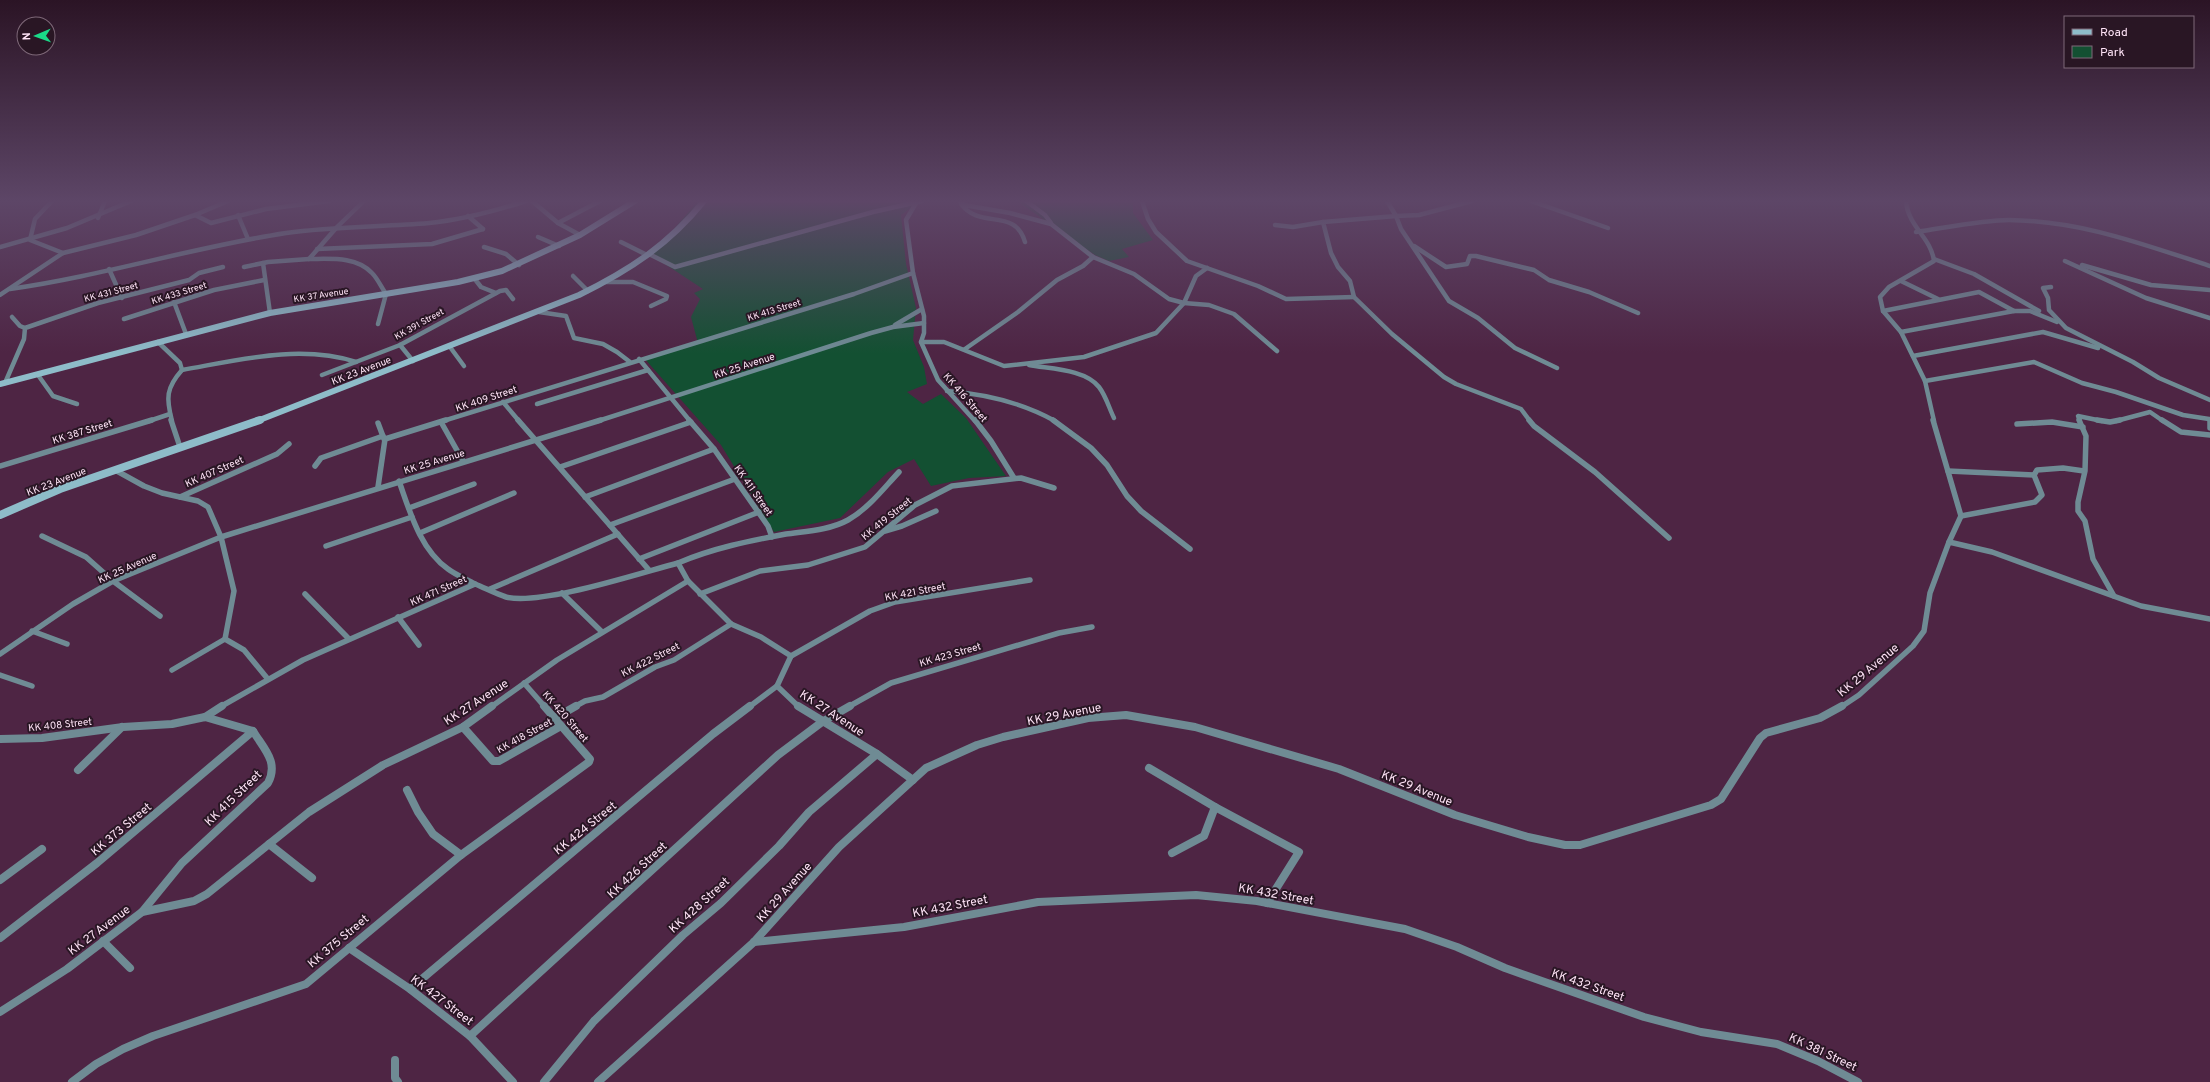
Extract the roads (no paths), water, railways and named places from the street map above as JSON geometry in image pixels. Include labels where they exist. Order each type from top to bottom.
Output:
[{"type":"main road","name":"KK 37 Avenue","points":[[2,384],[186,334],[270,314],[474,278],[519,264],[547,251]]},
{"type":"main road","name":"KK 23 Avenue","points":[[0,515],[60,489],[267,417],[540,312],[588,291],[653,251]]},
{"type":"street","points":[[57,251],[63,254]]},
{"type":"street","points":[[0,295],[63,254],[73,251]]},
{"type":"street","points":[[10,289],[190,251]]},
{"type":"street","points":[[309,259],[315,251]]},
{"type":"street","points":[[493,251],[507,254],[519,264]]},
{"type":"street","points":[[641,251],[676,267],[732,251]]},
{"type":"street","points":[[912,251],[913,274],[922,309],[925,330],[921,342],[937,339],[966,349],[998,365],[1025,364],[1084,357],[1146,337],[1162,327],[1184,303],[1196,276],[1207,268]]},
{"type":"street","points":[[1086,251],[1093,257],[1134,274],[1162,294],[1184,303],[1209,305],[1234,314],[1277,351]]},
{"type":"street","points":[[1177,251],[1188,261],[1258,286],[1286,299],[1354,297]]},
{"type":"street","points":[[1330,251],[1335,263],[1354,286],[1354,297],[1392,334],[1444,378],[1521,409],[1534,426],[1595,472],[1669,538]]},
{"type":"street","points":[[1416,251],[1449,300],[1478,318],[1515,348],[1557,368]]},
{"type":"street","points":[[1422,251],[1446,267],[1467,264],[1470,256],[1476,256],[1534,270],[1549,280],[1589,292],[1638,313]]},
{"type":"street","points":[[1930,251],[1934,259]]},
{"type":"street","points":[[2166,251],[2210,266]]},
{"type":"street","points":[[966,349],[1018,312],[1057,280],[1083,266],[1093,257]]},
{"type":"street","points":[[244,267],[263,263],[309,259],[338,259],[364,266],[372,273],[386,294],[378,324]]},
{"type":"street","points":[[1934,259],[1931,264],[1889,287],[1880,297],[1880,302],[1883,311],[1902,332],[1925,381],[1931,411],[1961,516],[2035,502],[2042,495],[2034,475],[2034,472],[2037,470],[2063,468],[2084,472]]},
{"type":"street","points":[[1934,259],[1951,263],[1980,277],[2062,325],[2160,378],[2210,400]]},
{"type":"street","points":[[2210,290],[2151,285],[2063,260],[2146,298],[2210,318]]},
{"type":"street","points":[[263,263],[264,280],[268,294],[270,314]]},
{"type":"street","name":"KK 431 Street","points":[[25,328],[98,303],[189,280],[199,273],[224,267]]},
{"type":"street","points":[[109,269],[122,298]]},
{"type":"street","name":"KK 413 Street","points":[[639,359],[854,294],[913,274]]},
{"type":"street","points":[[574,276],[588,291]]},
{"type":"street","points":[[474,278],[481,286],[496,293],[506,290],[513,299]]},
{"type":"street","name":"KK 433 Street","points":[[124,319],[214,290],[264,280]]},
{"type":"street","points":[[1901,281],[1938,299]]},
{"type":"street","points":[[604,282],[633,282],[667,296],[666,299],[651,306]]},
{"type":"street","points":[[2051,287],[2043,288],[2048,298],[2048,305],[2052,315],[2062,325]]},
{"type":"street","points":[[1883,311],[1979,292],[2014,311]]},
{"type":"street","name":"KK 391 Street","points":[[322,375],[400,345],[496,293]]},
{"type":"street","points":[[174,302],[186,334]]},
{"type":"street","name":"KK 25 Avenue","points":[[892,327],[922,309]]},
{"type":"street","points":[[1902,332],[2014,311],[2030,311],[2050,318]]},
{"type":"street","points":[[540,312],[566,316],[568,318],[571,335],[573,338],[600,343],[622,354],[630,362]]},
{"type":"street","points":[[2,384],[24,339],[25,328],[20,326],[12,317]]},
{"type":"street","name":"KK 25 Avenue","points":[[0,654],[32,631],[113,581],[221,537],[378,487],[671,398],[892,327],[924,323]]},
{"type":"street","points":[[1913,356],[2043,332],[2079,341],[2116,354]]},
{"type":"street","points":[[158,342],[180,363],[182,370]]},
{"type":"street","name":"KK 416 Street","points":[[921,342],[938,380],[972,416],[991,440],[1014,478]]},
{"type":"street","points":[[400,345],[413,361]]},
{"type":"street","points":[[450,347],[464,366]]},
{"type":"street","points":[[180,447],[170,414],[168,390],[171,383],[182,370],[305,353],[340,356],[356,362]]},
{"type":"street","name":"KK 409 Street","points":[[315,466],[321,458],[384,437],[441,422],[639,359]]},
{"type":"street","name":"KK 411 Street","points":[[639,359],[714,449],[759,512],[768,526],[772,537]]},
{"type":"street","points":[[1925,381],[2034,362],[2082,383],[2116,392],[2183,415],[2210,419],[2210,428]]},
{"type":"street","points":[[1025,364],[1069,373],[1095,384],[1102,393],[1114,418]]},
{"type":"street","points":[[537,404],[648,370]]},
{"type":"street","points":[[38,375],[47,392],[53,397],[77,404]]},
{"type":"street","points":[[947,391],[974,392],[1012,400],[1054,419],[1077,435],[1107,465],[1135,505],[1165,532],[1190,549]]},
{"type":"street","points":[[503,402],[649,570]]},
{"type":"street","points":[[2114,596],[2093,559],[2086,521],[2078,511],[2078,502],[2084,472],[2086,436],[2078,416],[2110,422],[2150,412],[2180,432],[2210,435]]},
{"type":"street","name":"KK 387 Street","points":[[0,466],[170,414]]},
{"type":"street","points":[[441,422],[463,461]]},
{"type":"street","points":[[560,467],[691,422]]},
{"type":"street","points":[[2017,424],[2052,422],[2083,427]]},
{"type":"street","points":[[378,423],[384,437],[378,487]]},
{"type":"street","name":"KK 407 Street","points":[[180,496],[277,454],[289,444]]},
{"type":"street","points":[[585,497],[714,449]]},
{"type":"street","points":[[115,469],[144,486],[162,493],[180,496]]},
{"type":"street","points":[[772,537],[807,532],[846,521],[856,515],[899,472]]},
{"type":"street","points":[[1948,472],[2034,475]]},
{"type":"street","name":"KK 419 Street","points":[[700,594],[760,571],[808,565],[865,547],[915,505],[952,486],[1014,478],[1028,479],[1054,488]]},
{"type":"street","points":[[610,525],[735,479]]},
{"type":"street","points":[[399,481],[412,517],[430,552],[447,568],[475,584]]},
{"type":"street","points":[[409,508],[474,484]]},
{"type":"street","points":[[420,532],[514,493]]},
{"type":"street","name":"KK 407 Street","points":[[180,496],[198,501],[208,507],[221,537],[234,591],[225,639]]},
{"type":"street","points":[[883,532],[902,526],[936,511]]},
{"type":"street","points":[[639,559],[759,512]]},
{"type":"street","name":"KK 29 Avenue","points":[[598,1082],[754,942],[839,847],[926,768],[990,741],[1088,718],[1126,715],[1195,727],[1339,769],[1455,815],[1553,844],[1580,845],[1711,805],[1721,799],[1760,738],[1766,733],[1820,718],[1835,712],[1859,695],[1909,650],[1924,631],[1930,593],[1949,542],[1961,516]]},
{"type":"street","points":[[326,546],[412,517]]},
{"type":"street","points":[[490,590],[618,534]]},
{"type":"street","points":[[42,536],[86,558],[113,581],[160,616]]},
{"type":"street","name":"KK 471 Street","points":[[205,717],[267,678],[348,638],[475,584],[507,597],[523,598],[562,593],[678,563],[698,553],[719,547],[772,537]]},
{"type":"street","points":[[1949,542],[1992,552],[2141,606],[2210,619]]},
{"type":"street","points":[[678,563],[688,581],[731,624],[760,637],[791,656],[777,686]]},
{"type":"street","name":"KK 421 Street","points":[[791,656],[870,611],[889,604],[1030,580]]},
{"type":"street","name":"KK 27 Avenue","points":[[0,1012],[67,968],[142,912],[194,901],[207,894],[309,812],[383,765],[463,727],[524,683],[601,631],[688,581]]},
{"type":"street","points":[[562,593],[601,631]]},
{"type":"street","points":[[305,594],[348,638]]},
{"type":"street","points":[[398,618],[419,645]]},
{"type":"street","name":"KK 422 Street","points":[[555,718],[585,701],[603,697],[655,667],[674,660],[731,624]]},
{"type":"street","name":"KK 423 Street","points":[[822,722],[891,683],[1052,635],[1092,626]]},
{"type":"street","points":[[32,631],[67,644]]},
{"type":"street","points":[[172,670],[225,639],[236,642],[248,652],[267,678]]},
{"type":"street","points":[[0,675],[32,686]]},
{"type":"street","name":"KK 420 Street","points":[[524,683],[590,759],[589,762]]},
{"type":"street","name":"KK 27 Avenue","points":[[777,686],[799,707],[878,754],[913,780]]},
{"type":"street","name":"KK 424 Street","points":[[410,989],[713,734],[777,686]]},
{"type":"street","points":[[78,770],[123,726],[158,726],[205,717],[241,726],[253,731]]},
{"type":"street","name":"KK 426 Street","points":[[470,1036],[778,755],[822,722]]},
{"type":"street","name":"KK 408 Street","points":[[0,739],[42,738],[123,726]]},
{"type":"street","name":"KK 418 Street","points":[[463,727],[493,761],[499,761],[561,726]]},
{"type":"street","name":"KK 415 Street","points":[[142,912],[182,863],[268,783],[272,775],[273,764],[253,731]]},
{"type":"street","name":"KK 373 Street","points":[[0,938],[48,904],[120,846],[253,731]]},
{"type":"street","name":"KK 428 Street","points":[[544,1082],[594,1021],[683,935],[721,903],[778,846],[808,812],[878,754]]},
{"type":"street","name":"KK 375 Street","points":[[72,1082],[111,1054],[183,1026],[279,995],[306,984],[460,855],[589,762]]},
{"type":"street","points":[[1149,768],[1215,807],[1299,852],[1267,903]]},
{"type":"street","points":[[407,790],[418,812],[433,834],[460,855]]},
{"type":"street","points":[[1172,853],[1204,836],[1215,807]]},
{"type":"street","points":[[269,844],[312,878]]},
{"type":"street","points":[[0,880],[42,849]]},
{"type":"street","name":"KK 432 Street","points":[[754,942],[904,927],[1038,902],[1196,895],[1267,903],[1405,929],[1457,947],[1572,992],[1644,1017],[1701,1032],[1777,1044]]},
{"type":"street","points":[[103,941],[130,968]]},
{"type":"street","name":"KK 427 Street","points":[[349,948],[410,989],[470,1036],[513,1082]]},
{"type":"street","name":"KK 381 Street","points":[[1777,1044],[1818,1061],[1858,1082]]},
{"type":"street","points":[[395,1060],[395,1078],[398,1082]]}]
